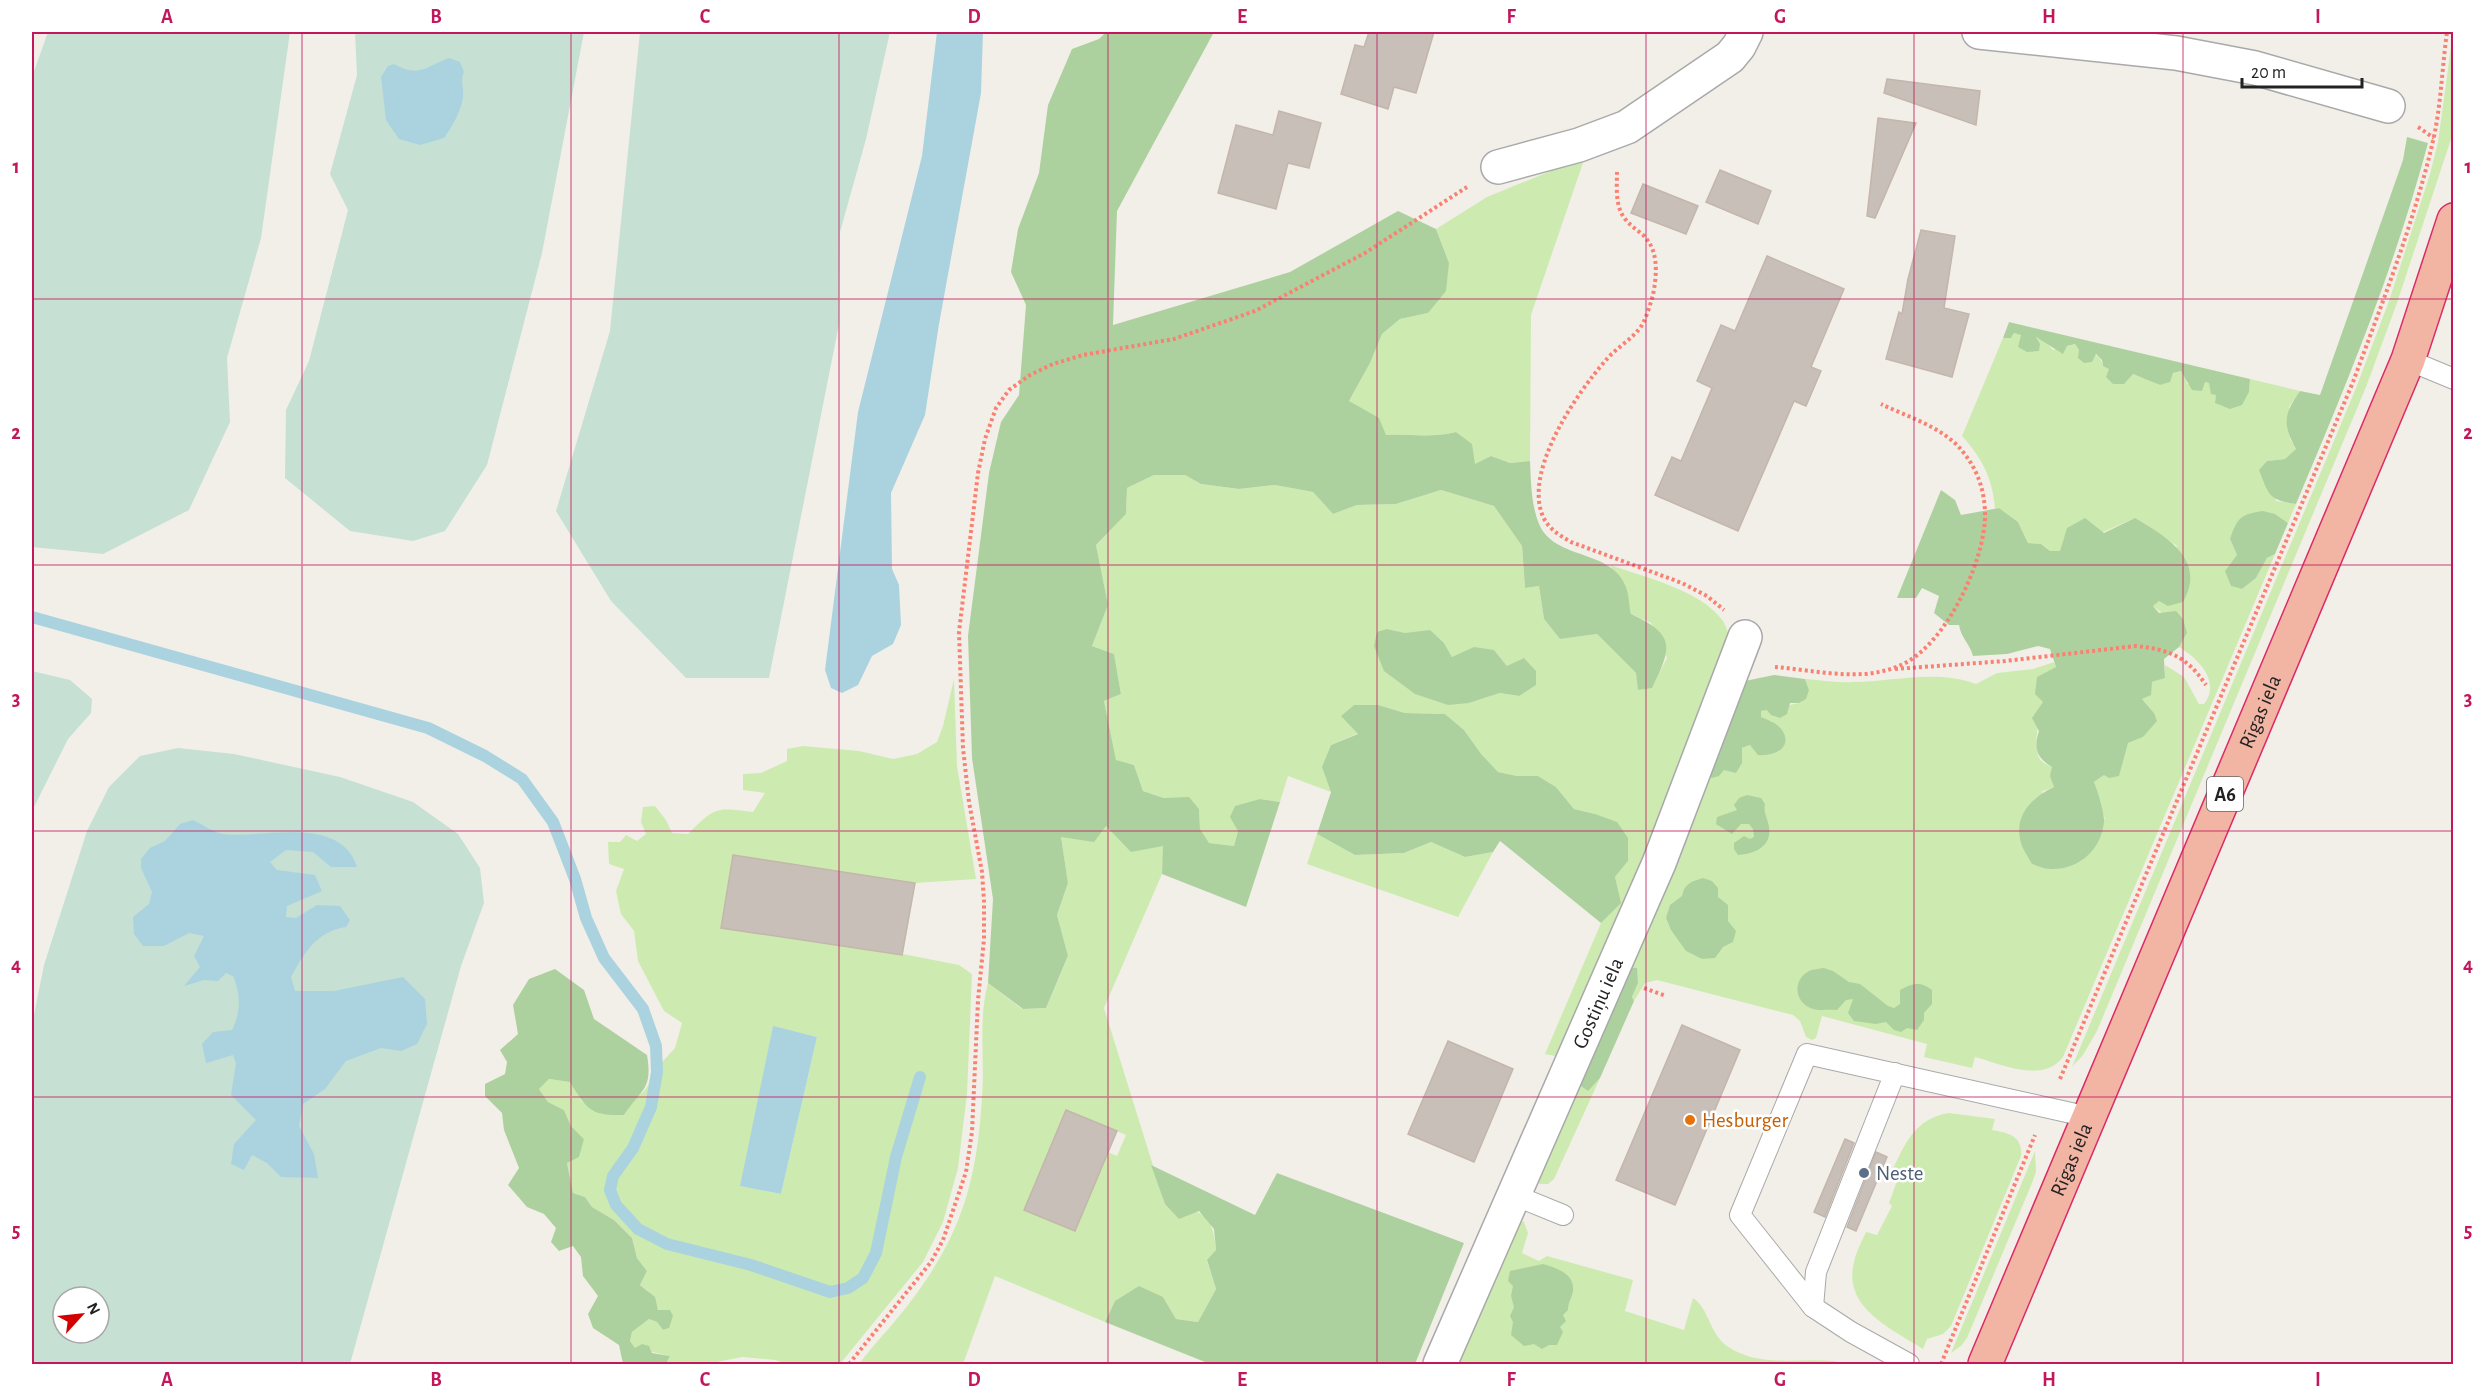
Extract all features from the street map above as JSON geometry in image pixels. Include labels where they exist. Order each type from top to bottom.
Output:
[{"type":"highway","name":"Rīgas iela","points":[[1985,1365],[2408,360],[2454,220]]},
{"type":"street","points":[[1498,167],[1579,145],[1627,127],[1730,57],[1746,32]]},
{"type":"street","points":[[1979,32],[2175,53],[2255,68],[2388,106]]},
{"type":"street","name":"Gostiņu iela","points":[[1440,1365],[1659,863],[1739,652]]},
{"type":"lane","points":[[2408,360],[2454,379]]},
{"type":"lane","points":[[1909,1365],[1813,1307],[1740,1215],[1807,1054],[2089,1117]]},
{"type":"lane","points":[[1813,1307],[1816,1272],[1894,1073]]},
{"type":"lane","points":[[1514,1196],[1563,1215]]},
{"type":"path","points":[[1940,1365],[2353,382],[2391,278],[2426,170],[2433,138],[2447,32]]},
{"type":"path","points":[[1627,127],[1621,144],[1617,195],[1623,217],[1653,247],[1656,266],[1653,293],[1642,324],[1592,377],[1554,436],[1544,461],[1539,500],[1542,514],[1558,535],[1571,542],[1682,583],[1707,596],[1718,604],[1735,623],[1739,652],[1753,667],[1769,666],[1854,673],[2005,661],[2136,646],[2156,649],[2186,660],[2206,685]]},
{"type":"path","points":[[849,1365],[930,1263],[943,1240],[966,1172],[972,1132],[978,1000],[984,939],[984,901],[982,872],[969,802],[963,748],[959,632],[978,473],[985,439],[996,408],[1009,390],[1030,375],[1053,364],[1083,355],[1173,339],[1255,311],[1365,253],[1498,167]]},
{"type":"path","points":[[1881,404],[1947,437],[1963,450],[1980,481],[1985,516],[1978,554],[1960,598],[1928,646],[1913,659],[1889,670]]},
{"type":"green space","points":[[48,32],[290,32],[261,238],[227,358],[230,422],[189,510],[103,554],[32,547],[32,77]]},
{"type":"green space","points":[[355,32],[584,32],[542,253],[487,465],[445,531],[413,541],[350,531],[285,478],[286,410],[309,361],[348,210],[330,174],[357,75]]},
{"type":"green space","points":[[640,32],[890,32],[866,139],[840,232],[839,324],[769,678],[686,678],[611,601],[556,511],[610,331]]},
{"type":"green space","points":[[1106,32],[1214,32],[1117,211],[1113,325],[1290,272],[1398,211],[1436,229],[1449,263],[1446,291],[1428,313],[1400,319],[1382,334],[1370,363],[1349,401],[1379,418],[1386,435],[1430,435],[1456,432],[1472,444],[1475,464],[1491,456],[1510,463],[1530,461],[1534,509],[1539,524],[1547,536],[1557,544],[1608,566],[1619,575],[1627,590],[1631,614],[1646,622],[1663,636],[1666,652],[1652,688],[1638,690],[1636,673],[1597,634],[1560,639],[1544,619],[1539,586],[1525,588],[1522,546],[1494,506],[1441,490],[1396,504],[1357,505],[1333,514],[1313,492],[1275,485],[1239,489],[1201,484],[1185,475],[1154,475],[1127,488],[1126,514],[1096,545],[1108,605],[1092,646],[1114,654],[1121,694],[1104,701],[1116,760],[1134,765],[1143,791],[1164,798],[1189,797],[1199,809],[1200,829],[1209,843],[1234,846],[1238,831],[1230,817],[1235,806],[1260,799],[1280,802],[1246,907],[1162,874],[1163,846],[1131,852],[1106,826],[1094,842],[1061,837],[1068,883],[1057,915],[1068,956],[1046,1008],[1023,1009],[988,983],[993,899],[972,758],[968,636],[989,473],[1001,422],[1019,395],[1026,305],[1011,272],[1018,229],[1039,173],[1048,105],[1072,49],[1099,39]]},
{"type":"green space","points":[[2453,32],[2453,133],[2397,303],[2366,387],[2097,1031],[2083,1055],[2072,1067],[2356,388],[2389,301],[2438,142]]},
{"type":"green space","points":[[2407,137],[2428,143],[2385,281],[2296,504],[2280,501],[2268,491],[2259,470],[2267,461],[2285,459],[2296,449],[2288,432],[2287,419],[2291,406],[2300,391],[2320,395],[2403,160]]},
{"type":"green space","points":[[1585,157],[1531,315],[1530,461],[1510,463],[1491,456],[1475,465],[1456,432],[1430,435],[1386,435],[1349,401],[1370,363],[1382,334],[1400,319],[1428,313],[1449,263],[1436,229],[1487,197]]},
{"type":"green space","points":[[2009,322],[2250,379],[2249,392],[2242,405],[2230,409],[2215,403],[2216,395],[2211,394],[2209,383],[2205,382],[2202,391],[2192,390],[2181,371],[2173,373],[2170,382],[2160,385],[2133,374],[2124,384],[2113,384],[2106,377],[2109,369],[2103,366],[2102,360],[2096,354],[2092,362],[2084,363],[2078,358],[2079,350],[2075,344],[2067,346],[2063,354],[2036,337],[2040,344],[2039,351],[2027,352],[2018,347],[2021,335],[2014,333],[2011,338],[2003,338]]},
{"type":"green space","points":[[2014,333],[2044,340],[2053,350],[2075,344],[2079,350],[2098,356],[2103,366],[2146,378],[2160,385],[2173,373],[2181,371],[2186,376],[2187,384],[2205,382],[2249,392],[2250,379],[2300,391],[2289,407],[2290,439],[2296,449],[2285,459],[2267,461],[2276,501],[2296,504],[2288,523],[2275,514],[2230,539],[2237,555],[2231,586],[2242,589],[2256,578],[2267,558],[2275,554],[2063,1057],[2055,1065],[2033,1071],[2021,1070],[1975,1057],[1972,1068],[1924,1057],[1927,1044],[1822,1016],[1816,1038],[1812,1040],[1806,1037],[1800,1021],[1793,1015],[1657,980],[1645,983],[1634,1001],[1632,997],[1638,983],[1625,967],[1703,773],[1724,770],[1742,763],[1742,748],[1751,745],[1773,722],[1760,717],[1761,711],[1799,703],[1809,690],[1805,679],[1846,682],[1945,677],[1976,684],[1997,673],[2033,669],[2054,662],[2056,667],[2041,714],[2036,741],[2040,759],[2052,767],[2054,787],[2041,792],[2105,819],[2094,782],[2115,765],[2128,743],[2143,737],[2154,713],[2142,699],[2152,682],[2165,678],[2165,665],[2184,677],[2199,704],[2204,704],[2209,696],[2209,679],[2205,672],[2194,658],[2179,647],[2187,633],[2153,606],[2159,600],[2177,546],[2135,518],[2060,551],[2050,551],[2041,544],[2028,543],[2018,522],[1999,508],[1995,509],[1992,488],[1985,469],[1962,436],[2003,338],[2011,338]]},
{"type":"green space","points":[[1154,475],[1185,475],[1201,484],[1239,489],[1275,485],[1313,492],[1333,514],[1357,505],[1396,504],[1441,490],[1494,506],[1522,546],[1525,588],[1539,586],[1544,619],[1560,639],[1597,634],[1636,673],[1639,690],[1652,687],[1667,658],[1651,623],[1631,614],[1625,586],[1610,565],[1687,593],[1713,610],[1723,621],[1730,639],[1648,868],[1562,1049],[1555,1056],[1545,1054],[1601,923],[1620,903],[1615,877],[1628,861],[1595,814],[1574,809],[1556,787],[1538,776],[1517,776],[1498,772],[1480,754],[1464,730],[1445,714],[1405,713],[1378,705],[1354,705],[1342,716],[1359,733],[1331,745],[1331,792],[1288,776],[1280,802],[1260,799],[1238,831],[1234,846],[1208,843],[1200,829],[1199,809],[1143,791],[1134,765],[1116,761],[1104,701],[1121,694],[1114,654],[1092,646],[1108,605],[1096,545],[1126,514],[1127,488]],"holes":[[[1387,629],[1444,643],[1452,657],[1494,650],[1507,666],[1519,696],[1500,693],[1469,703]]]},
{"type":"green space","points":[[1941,490],[1955,500],[1961,515],[1999,508],[2018,522],[2028,543],[2041,544],[2050,551],[2060,551],[2067,528],[2085,518],[2104,533],[2135,518],[2171,542],[2187,562],[2190,574],[2189,587],[2183,602],[2168,606],[2159,601],[2153,606],[2159,613],[2176,611],[2183,619],[2187,633],[2179,647],[2164,659],[2165,678],[2152,682],[2151,695],[2142,699],[2154,713],[2157,721],[2143,737],[2128,743],[2119,776],[2109,778],[2104,775],[2094,782],[2103,813],[2102,832],[2087,856],[2070,866],[2050,869],[2032,864],[2022,846],[2019,833],[2022,816],[2026,809],[2038,796],[2054,787],[2050,776],[2052,767],[2043,760],[2038,752],[2036,743],[2039,731],[2032,718],[2043,702],[2035,694],[2037,677],[2056,667],[2050,649],[2038,646],[2007,654],[1973,656],[1959,625],[1949,625],[1934,613],[1939,596],[1922,588],[1916,598],[1897,598]]},
{"type":"green space","points":[[2263,511],[2275,514],[2288,523],[2275,554],[2267,558],[2256,578],[2242,589],[2231,586],[2225,571],[2237,555],[2230,539],[2241,518]]},
{"type":"green space","points":[[1387,629],[1405,633],[1430,630],[1444,643],[1452,657],[1474,647],[1494,650],[1507,666],[1524,658],[1536,671],[1536,685],[1519,696],[1500,693],[1469,703],[1448,705],[1415,694],[1384,671],[1374,646],[1377,632]]},
{"type":"green space","points":[[32,671],[70,680],[92,699],[91,713],[68,739],[34,807],[32,806]]},
{"type":"green space","points":[[1774,675],[1805,679],[1809,690],[1806,699],[1799,703],[1790,703],[1787,714],[1780,718],[1771,715],[1767,710],[1761,711],[1761,717],[1782,730],[1785,736],[1784,746],[1775,753],[1758,755],[1750,745],[1742,748],[1742,763],[1736,773],[1724,770],[1719,776],[1712,778],[1703,773],[1745,681]]},
{"type":"green space","points":[[954,679],[957,766],[976,879],[915,883],[903,954],[959,965],[972,974],[967,1094],[958,1168],[943,1222],[923,1262],[840,1364],[788,1364],[775,1360],[742,1357],[707,1364],[666,1364],[670,1356],[635,1348],[630,1341],[632,1332],[649,1319],[657,1322],[663,1330],[669,1328],[648,1291],[640,1285],[647,1271],[637,1258],[632,1238],[614,1220],[592,1207],[585,1197],[573,1193],[567,1163],[584,1139],[571,1126],[564,1110],[548,1102],[539,1089],[549,1079],[571,1082],[582,1102],[624,1115],[675,1048],[682,1023],[664,1011],[638,961],[634,931],[621,914],[616,891],[624,869],[609,864],[608,842],[620,842],[626,835],[637,841],[646,834],[641,822],[643,807],[655,806],[666,820],[672,833],[688,834],[704,818],[716,811],[753,812],[765,793],[743,790],[743,774],[761,773],[787,761],[787,749],[803,746],[859,751],[893,759],[917,754],[937,742]],"holes":[[[773,1027],[817,1037],[781,1194],[741,1186]]]},
{"type":"green space","points":[[1354,705],[1378,705],[1405,713],[1445,714],[1464,730],[1481,754],[1498,772],[1517,776],[1538,776],[1556,787],[1574,809],[1617,822],[1628,838],[1628,861],[1615,877],[1621,903],[1601,923],[1500,841],[1493,852],[1465,857],[1431,842],[1404,853],[1355,855],[1317,834],[1331,792],[1322,767],[1331,745],[1358,734],[1341,716]]},
{"type":"green space","points":[[178,748],[234,754],[340,777],[413,802],[458,834],[480,868],[484,903],[461,966],[350,1364],[32,1364],[32,1025],[44,965],[87,831],[109,787],[140,756]]},
{"type":"green space","points":[[1747,795],[1761,798],[1765,804],[1769,834],[1768,840],[1761,848],[1738,855],[1734,849],[1734,843],[1744,836],[1750,839],[1754,837],[1753,829],[1749,824],[1741,824],[1732,834],[1716,824],[1717,817],[1737,810],[1734,805],[1739,798]]},
{"type":"green space","points":[[1106,826],[1164,845],[1162,874],[1104,1008],[1165,1204],[1195,1211],[1208,1220],[1212,1227],[1216,1250],[1207,1261],[1216,1289],[1198,1322],[1176,1319],[1163,1297],[1115,1301],[1105,1322],[995,1276],[963,1364],[859,1364],[931,1273],[945,1249],[965,1203],[980,1126],[983,1082],[983,1011],[988,983],[1022,1009],[1046,1008],[1068,957],[1057,915],[1068,883],[1061,837]],"holes":[[[1071,1112],[1126,1135],[1117,1156],[1062,1133]]]},
{"type":"green space","points":[[1317,834],[1355,855],[1404,853],[1431,842],[1465,857],[1493,852],[1458,917],[1307,864]]},
{"type":"green space","points":[[1703,878],[1712,881],[1718,888],[1718,897],[1728,905],[1728,921],[1736,931],[1733,942],[1723,947],[1715,958],[1702,959],[1686,951],[1671,930],[1666,918],[1670,905],[1682,896],[1687,886]]},
{"type":"green space","points":[[1625,967],[1637,968],[1638,983],[1632,997],[1634,1001],[1600,1078],[1588,1091],[1581,1086],[1582,1076]]},
{"type":"green space","points":[[1824,968],[1849,982],[1860,984],[1888,1006],[1894,1008],[1900,1004],[1900,990],[1916,984],[1924,985],[1932,990],[1932,1004],[1924,1013],[1924,1020],[1917,1030],[1907,1028],[1901,1032],[1894,1030],[1886,1022],[1876,1024],[1854,1021],[1848,1013],[1853,999],[1846,1000],[1837,1010],[1813,1009],[1802,1002],[1798,985],[1809,971]]},
{"type":"green space","points":[[555,969],[584,990],[594,1019],[647,1055],[647,1083],[624,1115],[604,1114],[591,1109],[570,1082],[549,1079],[539,1089],[548,1102],[564,1110],[571,1126],[584,1139],[579,1157],[567,1163],[573,1193],[585,1197],[592,1207],[614,1220],[632,1238],[637,1258],[647,1271],[640,1285],[655,1297],[658,1310],[670,1310],[673,1316],[669,1328],[663,1330],[657,1322],[649,1319],[632,1332],[630,1341],[635,1348],[642,1344],[649,1346],[652,1353],[670,1356],[666,1364],[623,1364],[619,1345],[593,1328],[588,1314],[598,1296],[583,1276],[581,1257],[573,1246],[559,1251],[551,1242],[556,1228],[544,1214],[527,1207],[508,1185],[519,1168],[504,1130],[502,1113],[485,1096],[485,1084],[505,1074],[507,1062],[500,1050],[518,1034],[513,1005],[529,979]]},
{"type":"green space","points":[[1577,1069],[1588,1090],[1600,1078],[1554,1179],[1548,1184],[1540,1184],[1534,1180]]},
{"type":"green space","points":[[1949,1113],[1995,1119],[1992,1130],[2014,1137],[2020,1144],[2021,1156],[1951,1326],[1943,1334],[1927,1339],[1923,1349],[1872,1315],[1855,1292],[1852,1278],[1854,1262],[1866,1232],[1877,1235],[1892,1206],[1889,1203],[1897,1181],[1890,1176],[1905,1145],[1918,1127],[1937,1116]]},
{"type":"green space","points":[[2035,1151],[2036,1172],[2032,1183],[1967,1338],[1951,1353]]},
{"type":"green space","points":[[1151,1165],[1255,1215],[1277,1173],[1464,1243],[1415,1364],[1210,1364],[1105,1322],[1115,1301],[1139,1286],[1163,1297],[1176,1319],[1198,1322],[1216,1289],[1207,1260],[1216,1250],[1214,1229],[1199,1211],[1179,1219],[1165,1204]]},
{"type":"green space","points":[[1520,1220],[1524,1222],[1528,1233],[1522,1253],[1539,1261],[1547,1256],[1633,1280],[1625,1311],[1684,1330],[1693,1298],[1703,1308],[1721,1341],[1741,1354],[1772,1360],[1820,1360],[1851,1364],[1451,1364]]},
{"type":"green space","points":[[1543,1264],[1564,1272],[1571,1280],[1573,1291],[1568,1310],[1563,1315],[1566,1321],[1560,1327],[1563,1332],[1557,1345],[1549,1345],[1542,1349],[1534,1344],[1524,1346],[1511,1335],[1513,1322],[1510,1316],[1514,1307],[1511,1296],[1513,1286],[1508,1281],[1510,1271]]},
{"type":"water","points":[[937,32],[983,32],[981,93],[925,415],[891,493],[892,569],[899,585],[901,625],[893,644],[872,656],[858,685],[842,693],[831,688],[825,670],[858,412],[922,156]]},
{"type":"water","points":[[449,58],[460,62],[464,72],[462,103],[450,129],[444,138],[420,145],[399,139],[386,120],[381,77],[388,66],[394,64],[416,71]]},
{"type":"water","points":[[193,820],[223,834],[299,832],[318,835],[335,840],[348,851],[357,867],[331,867],[313,852],[286,850],[270,862],[277,870],[315,875],[322,891],[287,906],[286,917],[296,918],[317,905],[340,906],[350,920],[346,927],[327,933],[312,944],[291,977],[295,991],[334,991],[403,977],[425,999],[427,1024],[417,1044],[401,1051],[381,1048],[346,1061],[325,1089],[303,1104],[299,1126],[314,1154],[318,1178],[281,1177],[267,1163],[252,1155],[244,1170],[231,1164],[234,1144],[256,1120],[231,1095],[236,1063],[233,1055],[206,1063],[202,1044],[213,1032],[232,1030],[239,1003],[233,976],[226,973],[218,981],[204,980],[184,986],[200,967],[194,956],[204,936],[189,933],[164,946],[143,946],[134,934],[133,917],[149,904],[152,892],[141,868],[141,859],[150,848],[165,841],[180,824]]},
{"type":"water","points":[[773,1026],[817,1037],[781,1194],[740,1186]]},
{"type":"building","points":[[1369,32],[1434,32],[1416,93],[1394,87],[1388,109],[1341,94],[1355,45],[1364,47]]},
{"type":"building","points":[[1887,79],[1980,91],[1976,125],[1884,93]]},
{"type":"building","points":[[1279,111],[1321,123],[1309,168],[1288,163],[1276,209],[1218,193],[1236,125],[1273,135]]},
{"type":"building","points":[[1878,118],[1916,123],[1875,218],[1867,216]]},
{"type":"building","points":[[1720,170],[1771,191],[1758,224],[1706,202]]},
{"type":"building","points":[[1643,184],[1698,206],[1686,234],[1631,213]]},
{"type":"building","points":[[1921,230],[1955,236],[1944,308],[1969,314],[1952,377],[1886,359],[1899,312],[1902,314],[1908,279]]},
{"type":"building","points":[[1767,256],[1844,289],[1811,367],[1821,371],[1806,406],[1794,401],[1738,531],[1655,495],[1672,457],[1681,461],[1712,388],[1697,381],[1721,325],[1735,331]]},
{"type":"building","points":[[733,855],[915,883],[902,955],[721,928]]},
{"type":"building","points":[[1682,1025],[1740,1050],[1675,1205],[1616,1180]]},
{"type":"building","points":[[1448,1041],[1513,1069],[1474,1162],[1408,1134]]},
{"type":"building","points":[[1066,1110],[1117,1131],[1075,1231],[1024,1210]]},
{"type":"building","points":[[1845,1139],[1854,1143],[1825,1217],[1814,1212]]},
{"type":"building","points":[[1876,1152],[1887,1157],[1856,1231],[1847,1227]]},
{"type":"waterway","points":[[32,617],[428,728],[485,756],[522,779],[553,822],[575,879],[586,918],[604,958],[643,1009],[656,1046],[657,1072],[651,1107],[633,1148],[613,1176],[610,1190],[616,1205],[638,1229],[667,1244],[751,1265],[830,1292],[848,1288],[863,1278],[876,1253],[896,1157],[920,1077]]},
{"type":"place","name":"Hesburger","points":[[1690,1120]]},
{"type":"place","name":"Neste","points":[[1864,1173]]}]
